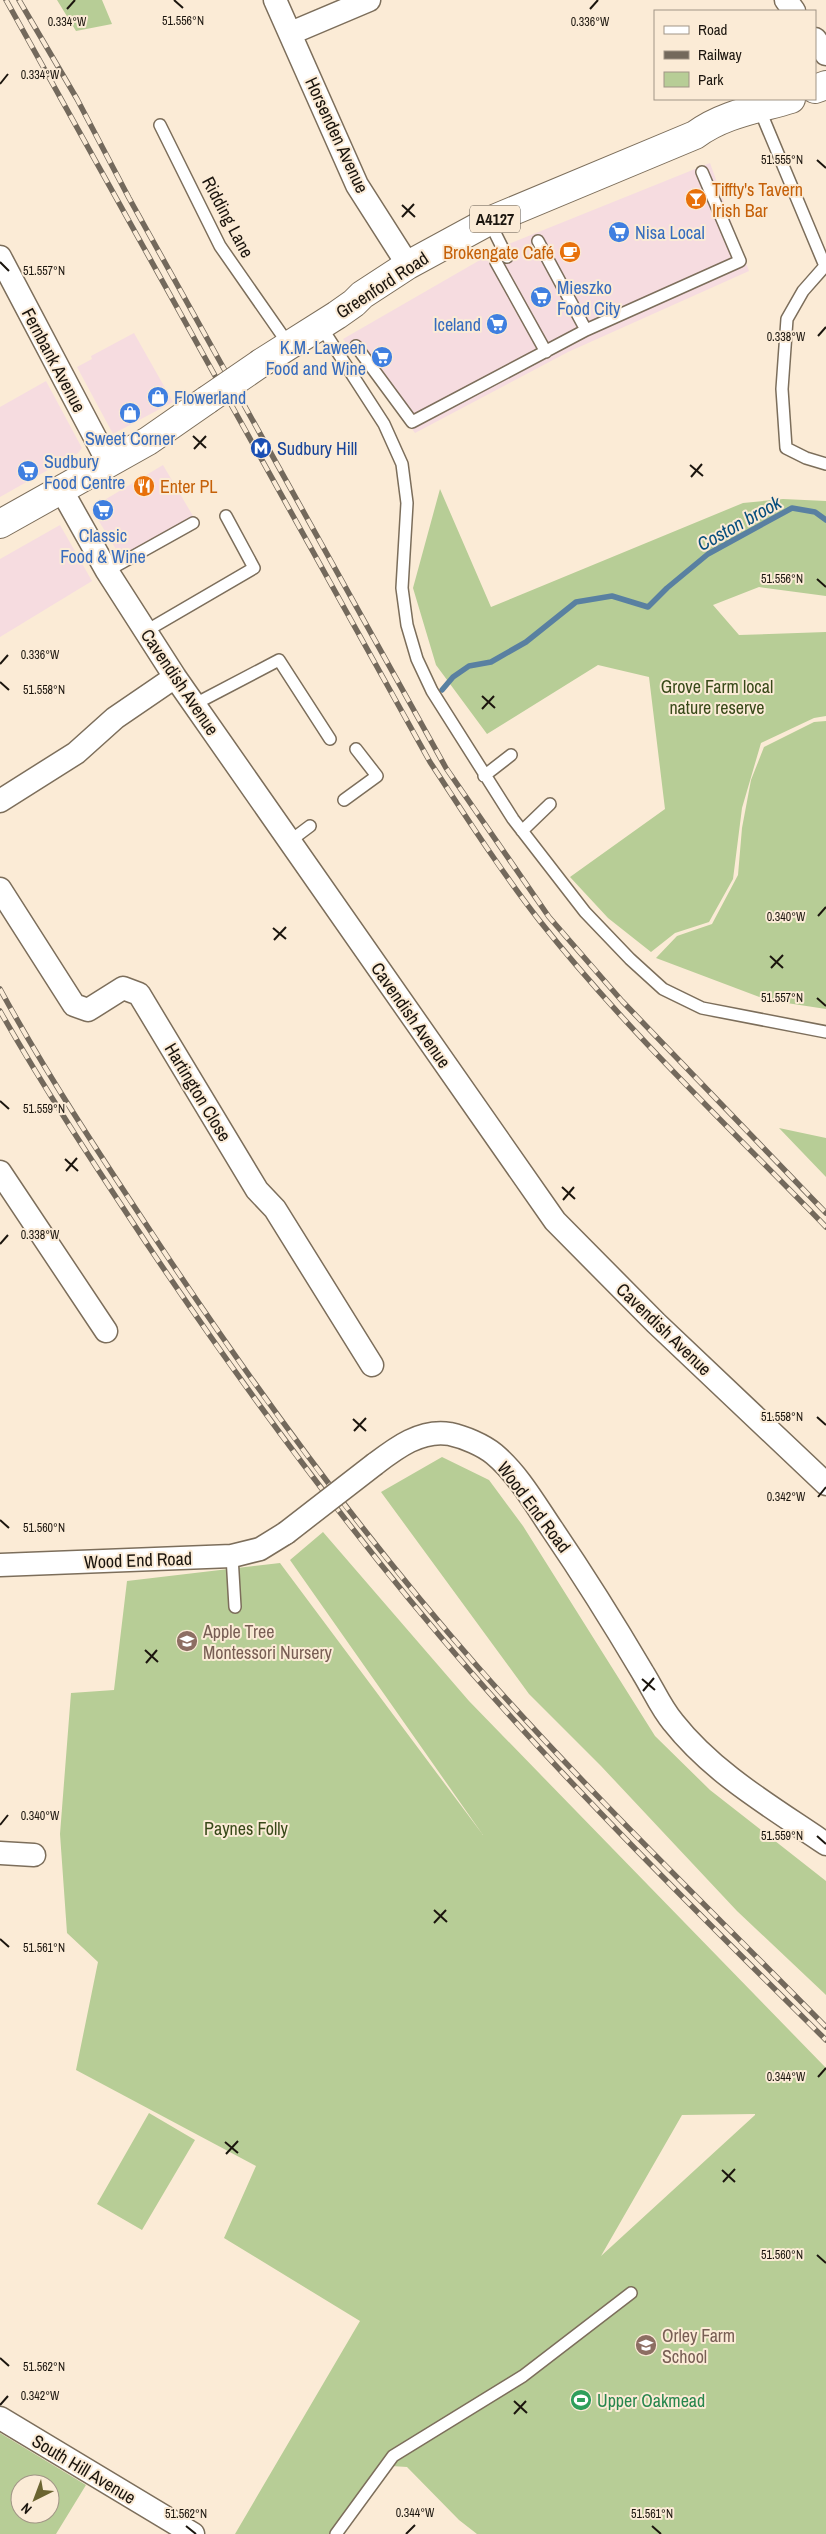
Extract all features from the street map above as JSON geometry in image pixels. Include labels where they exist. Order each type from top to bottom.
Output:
[{"type":"main road","name":"Greenford Road","points":[[0,524],[62,491],[160,433],[408,265],[489,221],[695,135],[709,124],[739,112],[787,100]]},
{"type":"street","name":"Horsenden Avenue","points":[[275,0],[357,185],[408,265]]},
{"type":"street","points":[[290,33],[369,0]]},
{"type":"street","points":[[816,40],[826,54]]},
{"type":"street","name":"Fernbank Avenue","points":[[0,257],[109,464]]},
{"type":"street","name":"Cavendish Avenue","points":[[62,491],[107,571],[175,676],[555,1221],[656,1323],[826,1484]]},
{"type":"street","points":[[0,801],[76,753],[115,718],[175,676]]},
{"type":"street","name":"Hartington Close","points":[[0,888],[74,1005],[88,1010],[123,988],[138,994],[258,1190],[275,1208],[372,1366]]},
{"type":"street","points":[[0,1172],[106,1331]]},
{"type":"street","name":"Wood End Road","points":[[0,1565],[232,1556],[260,1549],[286,1533],[398,1447],[424,1435],[449,1434],[479,1445],[493,1454],[511,1471],[538,1507],[597,1595],[671,1720],[699,1752],[729,1778],[826,1844]]},
{"type":"street","points":[[0,1853],[34,1855]]},
{"type":"street","name":"South Hill Avenue","points":[[0,2418],[193,2534]]},
{"type":"lane","points":[[759,108],[826,266],[803,291],[787,319],[782,390],[786,448],[806,458],[826,464]]},
{"type":"lane","name":"Ridding Lane","points":[[160,125],[220,246],[289,345]]},
{"type":"lane","points":[[356,346],[412,422],[586,330],[740,261],[702,172]]},
{"type":"lane","points":[[489,221],[502,260],[546,352]]},
{"type":"lane","points":[[538,241],[586,330]]},
{"type":"lane","points":[[320,325],[384,424],[402,464],[407,503],[402,588],[407,625],[417,659],[432,691],[484,776],[522,831],[586,912],[630,959],[663,989],[702,1008],[826,1032]]},
{"type":"lane","points":[[146,631],[254,568],[226,516]]},
{"type":"lane","points":[[107,571],[193,523]]},
{"type":"lane","points":[[195,704],[279,660],[330,739]]},
{"type":"lane","points":[[344,800],[377,776],[356,748]]},
{"type":"lane","points":[[484,776],[511,755]]},
{"type":"lane","points":[[522,831],[550,804]]},
{"type":"lane","points":[[290,841],[310,826]]},
{"type":"lane","points":[[232,1556],[235,1607]]},
{"type":"lane","points":[[336,2534],[393,2456],[523,2376],[631,2294]]},
{"type":"shaded area","points":[[710,163],[749,271],[568,352],[415,433],[343,339],[506,245]]},
{"type":"shaded area","points":[[134,333],[173,402],[113,434],[77,367],[92,359],[91,356]]},
{"type":"shaded area","points":[[46,381],[82,448],[78,453],[0,497],[0,407]]},
{"type":"shaded area","points":[[163,465],[193,516],[120,556],[91,508]]},
{"type":"shaded area","points":[[60,525],[92,581],[0,637],[0,559]]},
{"type":"green space","points":[[57,0],[102,0],[112,24],[76,31]]},
{"type":"green space","name":"Grove Farm local nature reserve","points":[[440,489],[491,607],[743,503],[783,499],[826,501],[826,596],[759,587],[713,605],[739,635],[826,632],[826,716],[814,718],[761,743],[742,808],[733,879],[709,922],[675,933],[651,952],[608,918],[570,877],[665,809],[649,677],[598,665],[487,734],[436,665],[413,588]]},
{"type":"green space","name":"Grove Farm local nature reserve","points":[[826,721],[826,1009],[767,1000],[656,958],[677,936],[712,924],[738,875],[742,828],[751,780],[764,747],[814,722]]},
{"type":"green space","points":[[779,1128],[826,1138],[826,1177]]},
{"type":"green space","points":[[442,1457],[489,1480],[523,1526],[655,1736],[710,1790],[826,1881],[826,1995],[737,1911],[601,1766],[529,1694],[381,1492]]},
{"type":"green space","name":"Paynes Folly","points":[[323,1532],[469,1701],[826,2068],[826,2534],[477,2534],[459,2520],[407,2467],[391,2466],[333,2534],[235,2534],[360,2321],[224,2238],[256,2166],[76,2070],[98,1962],[67,1933],[60,1834],[71,1693],[114,1690],[127,1581],[280,1563],[483,1835],[290,1560]],"holes":[[[682,2115],[755,2115],[601,2256]]]},
{"type":"green space","points":[[149,2113],[195,2140],[142,2230],[97,2204]]},
{"type":"green space","points":[[0,2433],[86,2485],[56,2534],[0,2534]]},
{"type":"waterway","name":"Coston brook","points":[[442,690],[453,677],[469,666],[491,662],[526,642],[576,602],[612,596],[648,607],[667,588],[708,554],[792,508],[815,512],[826,520]]},
{"type":"railway","points":[[6,0],[430,762],[510,882],[572,961],[642,1039],[826,1227]]},
{"type":"railway","points":[[19,0],[77,99],[129,198],[446,768],[549,917],[622,1001],[826,1213]]},
{"type":"railway","points":[[0,989],[78,1121],[199,1304],[274,1410],[352,1515],[434,1616],[519,1713],[649,1849],[826,2027]]},
{"type":"railway","points":[[0,1011],[73,1130],[186,1302],[263,1411],[385,1569],[470,1671],[556,1766],[645,1859],[826,2040]]},
{"type":"place","name":"Tiffty's Tavern Irish Bar","points":[[696,199]]},
{"type":"place","name":"Nisa Local","points":[[619,232]]},
{"type":"place","name":"Brokengate Café","points":[[570,252]]},
{"type":"place","name":"Mieszko Food City","points":[[541,297]]},
{"type":"place","name":"Iceland","points":[[497,324]]},
{"type":"place","name":"K.M. Laween Food and Wine","points":[[382,357]]},
{"type":"place","name":"Flowerland","points":[[158,397]]},
{"type":"place","name":"Sweet Corner","points":[[130,413]]},
{"type":"place","name":"Sudbury Hill","points":[[261,448]]},
{"type":"place","name":"Sudbury Food Centre","points":[[28,471]]},
{"type":"place","name":"Enter PL","points":[[144,486]]},
{"type":"place","name":"Classic Food & Wine","points":[[103,510]]},
{"type":"place","name":"Apple Tree Montessori Nursery","points":[[187,1641]]},
{"type":"place","name":"Orley Farm School","points":[[646,2345]]},
{"type":"place","name":"Upper Oakmead","points":[[581,2400]]}]
